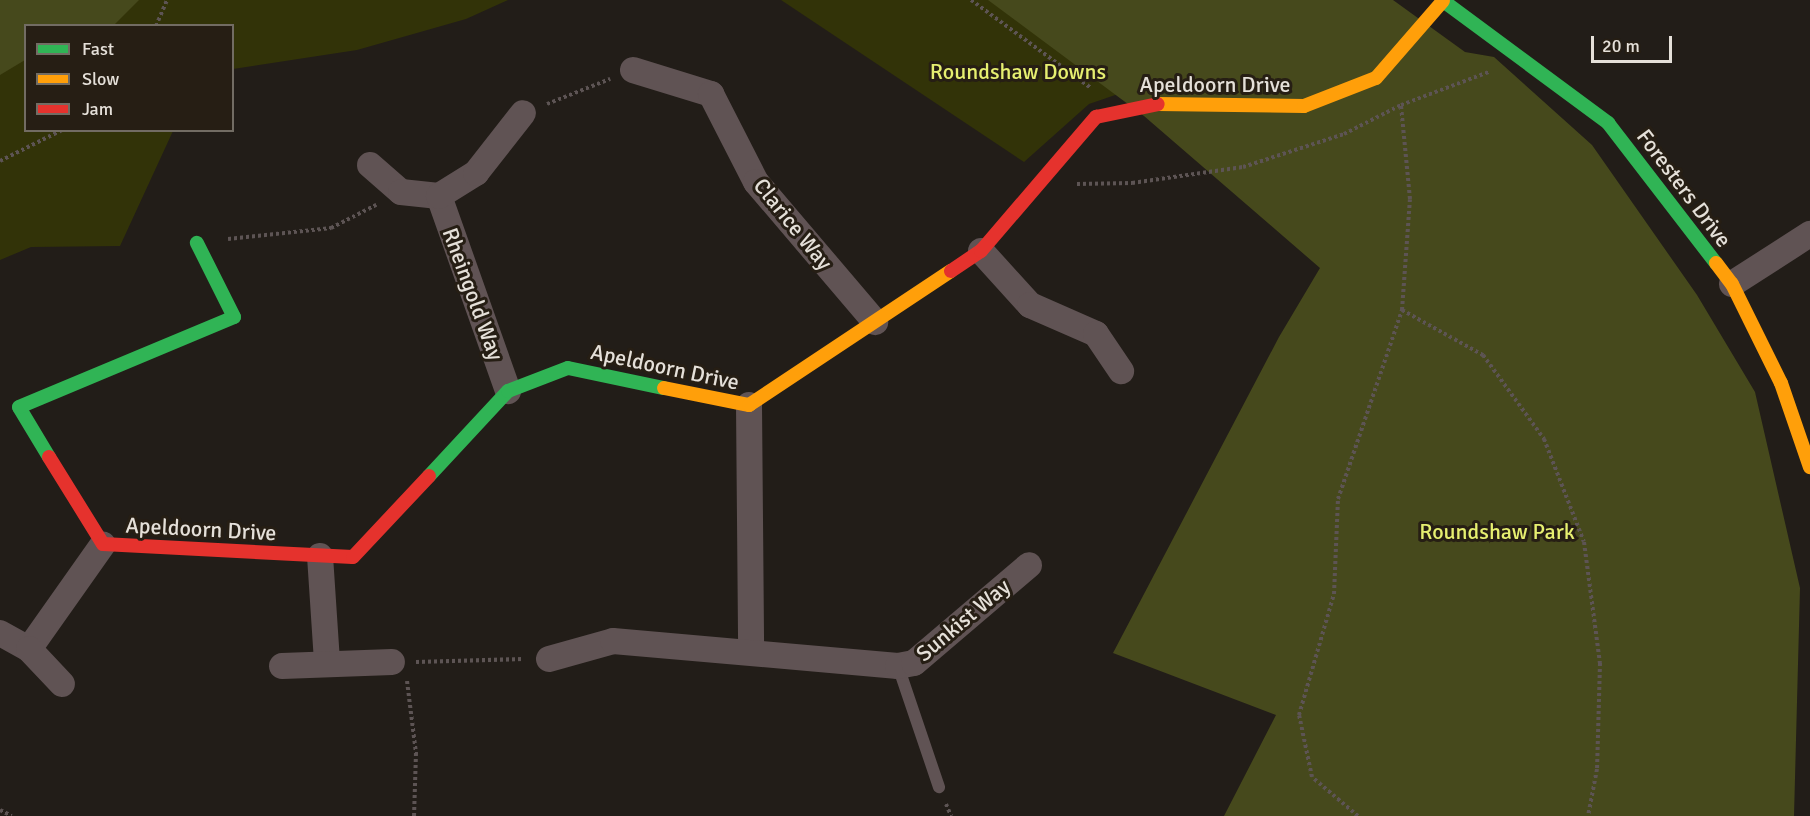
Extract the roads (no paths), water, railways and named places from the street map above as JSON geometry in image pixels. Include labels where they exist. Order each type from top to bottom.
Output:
[{"type":"street","name":"Foresters Drive","points":[[1442,0],[1608,123],[1732,284],[1781,383],[1810,467]]},
{"type":"street","name":"Apeldoorn Drive","points":[[19,407],[103,544],[353,557],[508,391],[568,368],[748,405],[981,251],[1096,117],[1118,108],[1304,106],[1376,78],[1442,0]]},
{"type":"street","name":"Clarice Way","points":[[633,70],[711,94],[756,182],[875,322]]},
{"type":"street","points":[[370,165],[401,192],[439,196],[476,173],[523,113]]},
{"type":"street","name":"Rheingold Way","points":[[439,196],[508,391]]},
{"type":"street","points":[[1732,284],[1810,234]]},
{"type":"street","points":[[19,407],[234,317],[197,243]]},
{"type":"street","points":[[981,251],[1030,305],[1096,334],[1121,371]]},
{"type":"street","points":[[748,405],[751,651]]},
{"type":"street","points":[[29,649],[103,544]]},
{"type":"street","points":[[320,556],[327,661]]},
{"type":"street","name":"Sunkist Way","points":[[549,659],[614,641],[751,651],[898,666],[914,663],[1029,566]]},
{"type":"street","points":[[0,633],[29,649],[62,684]]},
{"type":"street","points":[[282,666],[327,661],[392,662]]},
{"type":"lane","points":[[0,411],[19,407]]},
{"type":"lane","points":[[898,666],[939,787]]},
{"type":"park label","name":"Roundshaw Downs","points":[[1018,72]]},
{"type":"park label","name":"Roundshaw Park","points":[[1497,532]]}]
